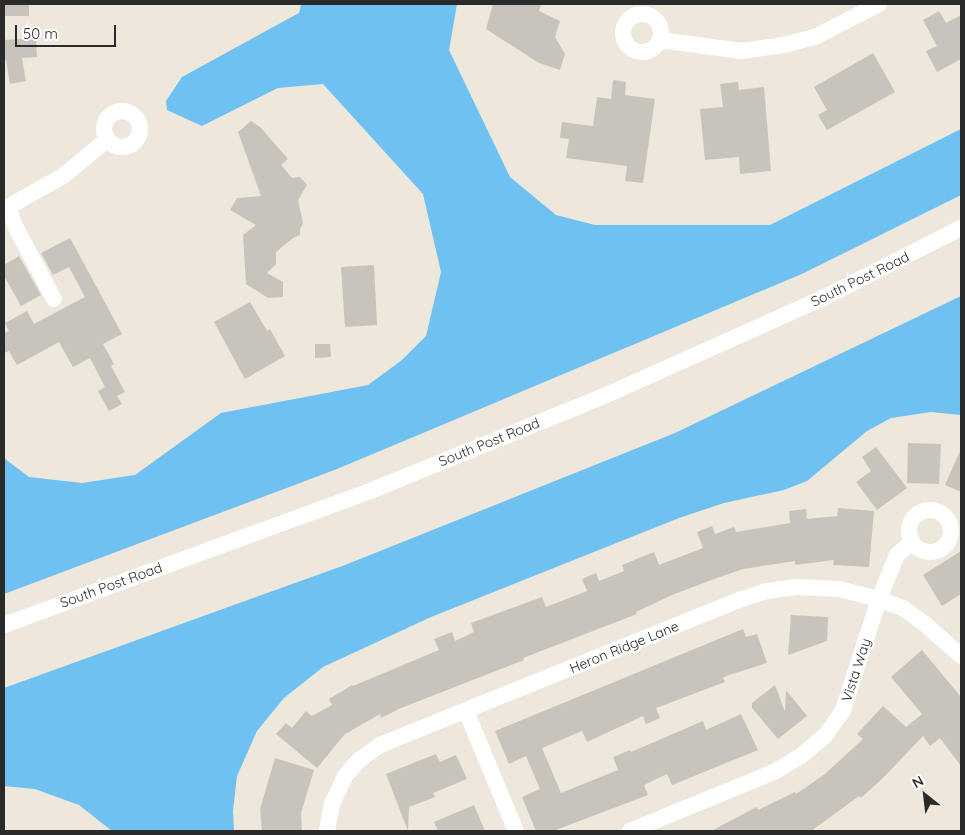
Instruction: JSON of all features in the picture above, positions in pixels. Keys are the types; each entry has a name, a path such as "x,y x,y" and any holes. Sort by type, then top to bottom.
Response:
{"street":[{"path":"659,40 742,51 784,45 817,36 879,4"},
{"path":"54,299 6,208 63,176 108,140"},
{"name":"South Post Road","path":"4,625 374,489 604,396 821,299 961,228"},
{"name":"Vista Way","path":"630,831 774,772 802,755 825,736 843,710 879,599 898,555 912,542"},
{"name":"Heron Ridge Lane","path":"327,831 332,804 345,776 358,761 380,745 742,599 767,591 796,587 839,589 879,599 903,608 925,624 961,656"},
{"path":"466,711 516,831"}],"water":[{"path":"301,4 457,4 449,50 510,177 556,215 595,225 770,225 961,129 961,195 804,273 337,469 4,594 4,458 29,477 82,483 135,475 221,413 368,385 402,360 426,336 441,272 423,194 323,84 278,88 202,126 167,110 166,101 182,77 299,13"},
{"path":"961,296 961,415 931,412 891,418 867,431 807,481 784,490 724,503 679,518 431,617 323,667 284,698 257,731 237,776 233,811 234,831 112,831 79,805 35,789 4,786 4,688 345,565 675,433"}],"building":[{"path":"5,4 29,4 29,16 5,16"},
{"path":"493,4 541,4 539,11 560,21 555,37 565,54 560,70 539,63 486,29"},
{"path":"939,11 946,23 961,15 961,59 937,72 926,51 937,46 923,20"},
{"path":"36,38 37,57 22,58 26,81 10,84 6,60 4,60 4,40"},
{"path":"873,53 895,92 827,130 818,115 827,110 814,87"},
{"path":"613,80 626,82 625,95 655,99 643,183 625,181 627,166 566,158 569,139 560,138 562,122 593,126 597,97 611,99"},
{"path":"738,82 739,90 764,87 771,171 740,174 739,157 705,160 700,109 723,107 720,84"},
{"path":"251,121 260,127 288,159 281,165 292,178 300,177 307,185 298,200 303,223 300,235 293,238 276,252 276,264 267,273 283,282 283,297 268,298 246,284 243,235 256,225 230,210 237,198 261,196 238,132"},
{"path":"70,238 122,334 103,344 114,364 111,366 125,392 117,396 122,404 109,411 98,391 105,387 90,358 73,367 59,342 17,365 9,351 4,353 4,333 9,331 5,323 27,311 34,324 85,297 69,267 53,275 41,253"},
{"path":"19,256 41,295 21,306 4,276 4,265"},
{"path":"374,265 377,325 345,327 341,267"},
{"path":"250,302 267,331 270,329 285,356 245,379 214,322"},
{"path":"315,344 330,344 331,357 315,358"},
{"path":"908,443 941,444 939,484 907,483"},
{"path":"876,447 907,488 877,510 856,482 871,471 862,457"},
{"path":"961,449 961,492 945,485"},
{"path":"838,508 874,511 869,567 833,565 834,560 795,565 795,561 743,569 714,579 672,595 636,612 637,614 523,658 524,660 401,708 381,718 380,714 345,734 317,768 276,734 286,723 292,728 306,711 312,716 332,705 329,699 352,685 439,650 434,639 452,632 455,641 474,632 471,623 542,597 546,607 587,591 582,579 596,573 599,581 624,571 622,565 654,552 659,565 703,548 697,532 712,526 715,534 734,527 736,532 790,523 789,511 806,509 807,519 837,516"},
{"path":"961,551 961,594 942,606 923,575"},
{"path":"791,615 828,617 827,641 788,655"},
{"path":"743,629 746,637 757,634 767,663 726,676 723,678 725,682 656,708 660,718 646,724 643,716 587,742 582,731 542,748 561,793 618,770 613,757 630,750 631,752 703,721 706,730 741,714 758,750 672,785 667,774 644,785 648,795 553,831 536,831 522,797 540,789 526,756 509,764 495,731"},
{"path":"922,650 961,697 961,766 940,738 930,746 923,736 861,798 859,796 811,831 711,831 757,807 758,810 795,792 796,794 825,774 863,739 857,734 883,706 906,727 922,714 891,677"},
{"path":"775,685 785,712 786,690 807,716 778,739 752,708 752,703"},
{"path":"436,754 440,762 456,755 467,779 433,793 435,797 409,807 408,831 386,774"},
{"path":"275,758 314,770 301,813 302,831 262,831 260,809"},
{"path":"474,805 485,831 438,831 434,822"}]}
